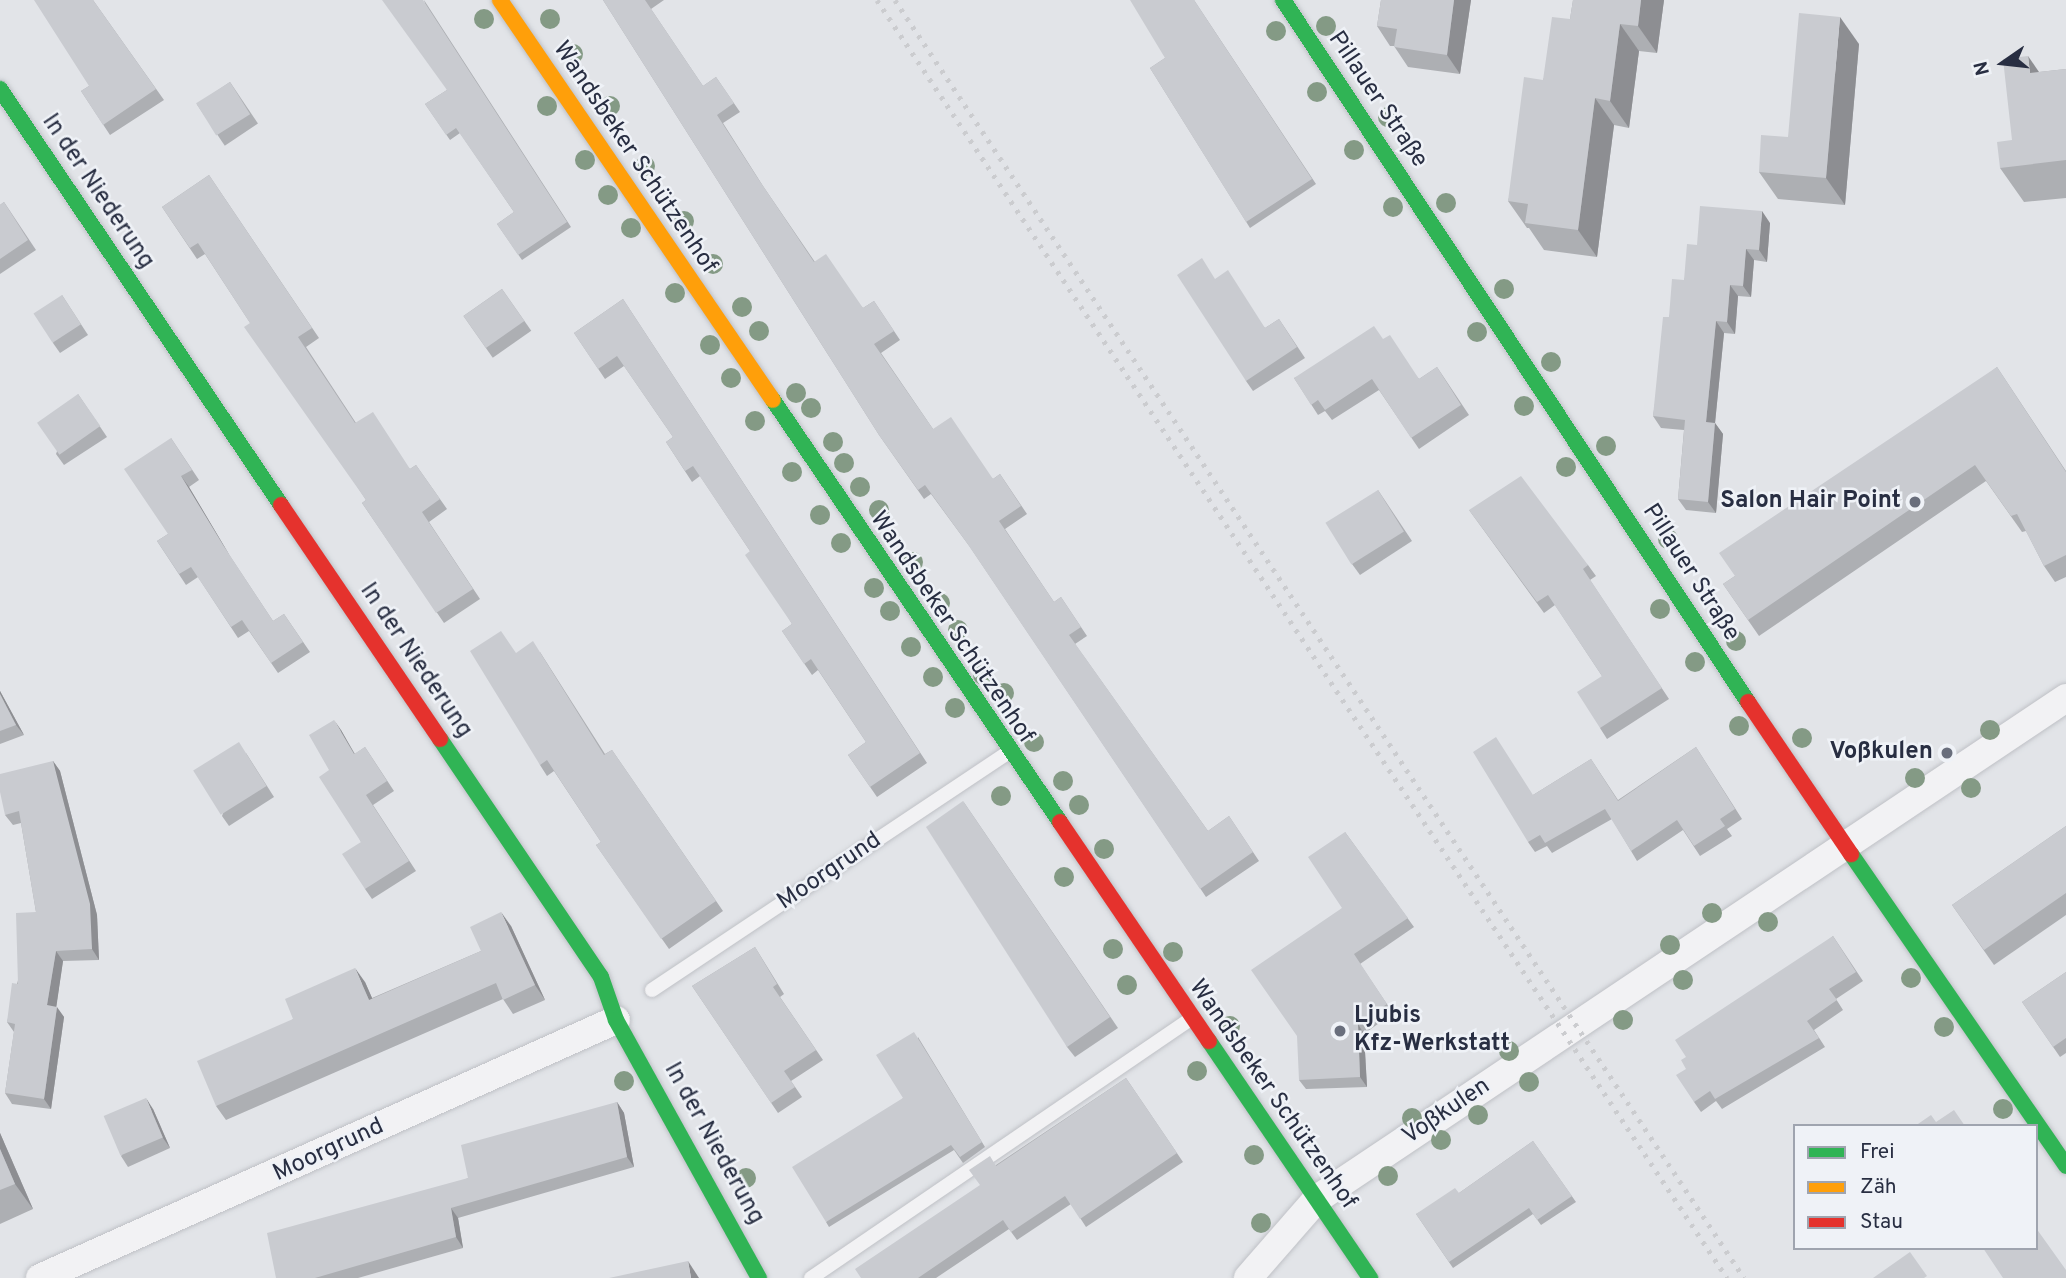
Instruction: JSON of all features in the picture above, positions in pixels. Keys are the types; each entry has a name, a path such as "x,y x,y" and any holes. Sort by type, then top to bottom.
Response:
{"street":[{"name":"Wandsbeker Schützenhof","path":"500,0 1008,753 1370,1278"},
{"name":"Pillauer Straße","path":"1283,0 1843,845 2037,1124"},
{"name":"In der Niederung","path":"0,89 601,977 616,1020 759,1278"},
{"name":"Voßkulen","path":"1248,1278 1317,1199 2066,698"},
{"name":"Moorgrund","path":"40,1278 616,1020"},
{"name":"Pillauer Straße","path":"2038,1126 2066,1166"}],"lane":[{"name":"Moorgrund","path":"652,990 1008,753"},
{"path":"811,1278 1191,1019"}],"building":[{"path":"34,0 93,0 156,89 103,125 81,91 89,86"},
{"path":"382,0 423,0 567,222 518,255 497,224 514,212 456,128 446,135 425,104 447,90"},
{"path":"603,0 645,0 703,86 716,77 734,103 717,115 814,262 826,254 863,308 874,301 894,331 874,344 933,429 951,417 993,479 1000,474 1021,506 999,521 1054,602 1061,597 1081,627 1069,635 1208,831 1229,816 1253,852 1200,889 967,543 925,485 918,490 879,435"},
{"path":"1130,0 1194,0 1312,179 1246,222 1150,68 1165,58"},
{"path":"1381,0 1454,0 1447,55 1394,47 1397,29 1377,26"},
{"path":"1573,0 1641,0 1638,26 1620,24 1610,101 1595,98 1578,230 1525,223 1528,204 1508,201 1524,77 1543,80 1552,17 1570,19"},
{"path":"1799,13 1840,17 1826,178 1759,172 1761,135 1788,137"},
{"path":"2028,56 2030,73 2066,69 2066,160 2000,168 1997,142 2012,140 2003,59"},
{"path":"230,82 250,114 216,135 196,103"},
{"path":"209,175 312,328 298,337 355,423 373,412 410,469 416,465 440,499 422,512 473,589 436,613 362,503 366,500 244,327 250,323 198,243 190,248 162,207"},
{"path":"4,202 28,240 0,259 0,205"},
{"path":"1700,206 1762,211 1759,250 1746,249 1743,286 1730,285 1727,322 1716,321 1706,422 1715,423 1708,502 1678,499 1685,420 1653,416 1663,317 1669,317 1672,279 1684,280 1687,244 1697,245"},
{"path":"1202,258 1215,279 1228,270 1265,328 1279,319 1297,347 1246,381 1177,275"},
{"path":"502,289 524,321 486,348 463,316"},
{"path":"62,295 81,324 53,343 33,314"},
{"path":"623,299 920,753 870,787 848,755 866,742 811,659 804,664 782,631 792,624 745,555 750,551 693,466 685,471 666,442 673,437 617,356 598,369 574,333"},
{"path":"1374,326 1383,339 1390,335 1419,379 1437,367 1461,405 1411,438 1372,379 1325,410 1318,400 1311,405 1294,378"},
{"path":"1997,367 2066,472 2066,555 2044,566 2017,514 2011,516 1975,465 1748,620 1723,584 1735,576 1719,553"},
{"path":"78,394 100,426 59,455 37,423"},
{"path":"171,438 192,470 181,476 223,545 273,621 284,614 303,642 271,663 242,620 231,627 191,567 179,574 157,541 168,534 124,469"},
{"path":"1521,476 1588,565 1583,569 1662,688 1600,728 1577,692 1602,676 1548,595 1537,602 1469,510"},
{"path":"1378,490 1404,532 1351,564 1325,523"},
{"path":"501,631 516,653 533,641 604,755 612,750 716,901 661,939 596,845 601,842 547,760 540,765 470,651"},
{"path":"0,694 16,725 0,731"},
{"path":"334,720 354,754 365,747 387,781 366,795 409,861 365,889 342,854 361,842 319,777 329,770 309,735"},
{"path":"1496,737 1533,795 1591,759 1618,801 1696,747 1735,809 1720,819 1725,826 1694,846 1677,820 1631,851 1605,809 1545,843 1540,835 1528,842 1473,752"},
{"path":"239,742 267,786 221,815 193,771"},
{"path":"53,761 90,904 92,949 56,951 47,1005 57,1007 44,1099 5,1093 15,1024 7,1022 12,983 18,984 16,913 36,912 19,811 5,815 0,792 0,774"},
{"path":"963,801 1110,1017 1067,1047 926,827"},
{"path":"2066,826 2066,893 1984,950 1952,905"},
{"path":"1345,832 1408,918 1354,954 1387,1004 1358,1024 1360,1077 1299,1080 1297,1036 1251,970 1342,908 1308,857"},
{"path":"501,912 535,985 503,1000 496,983 216,1106 197,1061 293,1019 285,999 355,968 369,1000 481,951 470,927"},
{"path":"1833,936 1856,972 1829,989 1837,1000 1807,1021 1819,1038 1715,1099 1710,1091 1694,1102 1676,1075 1686,1069 1681,1060 1686,1057 1675,1040"},
{"path":"755,947 777,984 773,987 816,1050 784,1071 795,1087 771,1103 692,986"},
{"path":"2066,972 2066,1038 2053,1047 2022,1002"},
{"path":"914,1032 982,1142 960,1157 951,1145 826,1222 792,1167 903,1098 876,1055"},
{"path":"1126,1078 1177,1153 1080,1219 1065,1196 1011,1232 1003,1220 918,1278 861,1278 855,1269 980,1185 969,1170 990,1156 996,1166"},
{"path":"146,1098 163,1138 120,1156 104,1116"},
{"path":"617,1102 627,1157 451,1208 456,1237 315,1278 276,1278 267,1233 468,1178 461,1145"},
{"path":"1954,1110 1964,1124 1918,1124 1931,1115 1936,1122"},
{"path":"1533,1141 1572,1196 1537,1220 1529,1208 1449,1262 1416,1214 1455,1188 1459,1193"},
{"path":"0,1149 15,1184 0,1190"},
{"path":"2038,1231 2066,1270 2066,1278 2003,1278 1984,1250 2038,1250"},
{"path":"1910,1252 1927,1276 1873,1278"},
{"path":"688,1261 691,1278 609,1278"}],"railway":[{"path":"877,0 1727,1278"},
{"path":"895,0 1744,1278"}],"traffic: fast":[{"path":"1283,0 1748,702"},
{"path":"0,89 281,505"},
{"path":"773,400 1060,822"},
{"path":"440,739 601,977 616,1020 759,1278"},
{"path":"1851,854 2037,1124"},
{"path":"1209,1041 1370,1278"},
{"path":"2038,1125 2066,1166"}],"traffic: slow":[{"path":"500,0 773,400"}],"traffic: jam":[{"path":"281,505 440,739"},
{"path":"1748,702 1851,854"},
{"path":"1060,822 1209,1041"}],"place":[{"name":"Salon Hair Point","path":"1915,502"},
{"name":"Voßkulen","path":"1947,753"},
{"name":"Ljubis Kfz-Werkstatt","path":"1340,1031"}]}
